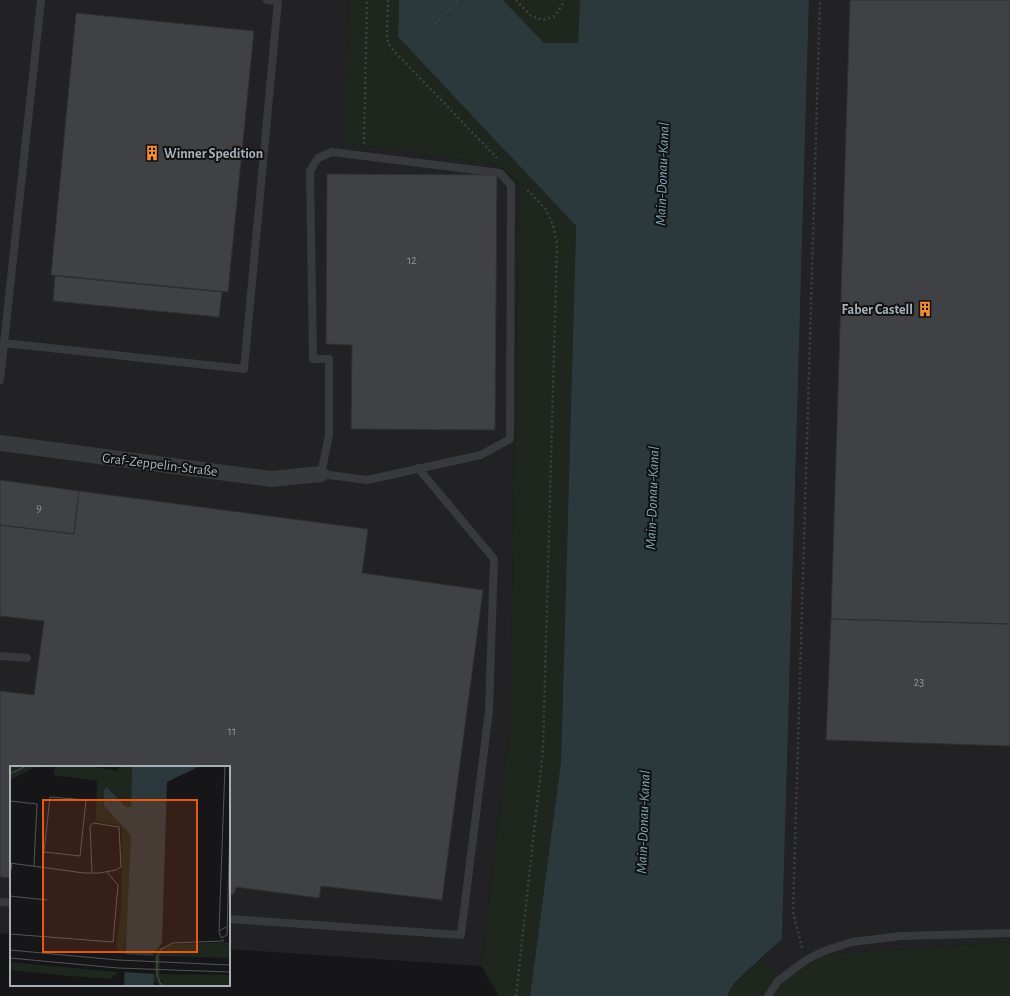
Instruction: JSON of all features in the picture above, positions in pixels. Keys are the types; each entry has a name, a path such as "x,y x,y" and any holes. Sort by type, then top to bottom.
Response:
{"street":[{"name":"Graf-Zeppelin-Straße","path":"0,443 271,479 321,474"}],"lane":[{"path":"0,380 41,0"},
{"path":"4,343 244,369 278,1 268,0"},
{"path":"332,152 364,156 500,173 511,186 510,440 481,455 367,480 321,474 328,435 329,359 314,359 310,171 318,158 332,152"},
{"path":"230,918 461,935 489,711 494,559 418,468"},
{"path":"0,656 27,658"},
{"path":"0,902 10,903"},
{"path":"768,996 778,981 806,960 824,951 852,942 901,936 1010,933"}],"path":[{"path":"364,156 367,0"},
{"path":"388,0 388,43 502,163"},
{"path":"435,24 459,0"},
{"path":"516,0 531,16 543,20 555,16 563,3 563,0"},
{"path":"806,960 793,912 820,0"},
{"path":"516,996 543,750 557,244 553,225 545,208 523,185"}],"shaded area":[{"path":"0,0 349,0 345,143 499,165 519,184 510,724 481,966 230,949 230,766 10,766 10,934 0,933"},
{"path":"349,0 399,0 398,37 576,226 561,761 530,996 499,996 481,966 510,724 519,184 499,165 344,143"},
{"path":"503,0 580,0 579,43 544,43"},
{"path":"809,0 1010,0 1010,942 825,954 778,978 761,959 782,939"},
{"path":"1010,942 1010,996 727,996 734,983 761,959 778,977 825,954"}],"water":[{"name":"Main-Donau-Kanal","path":"399,0 503,0 544,43 578,43 580,0 809,0 782,939 734,983 727,996 530,996 561,761 576,226 398,37"}],"building":[{"name":"Faber Castell","path":"850,0 1010,0 1010,624 831,619"},
{"name":"Winner Spedition","path":"76,13 254,31 228,292 51,275"},
{"path":"327,174 497,175 495,430 351,429 352,345 326,344"},
{"path":"55,276 222,292 219,317 53,301"},
{"path":"0,480 79,491 74,534 0,525"},
{"path":"79,491 368,529 362,573 483,590 442,900 321,886 319,898 236,887 234,894 230,894 230,766 10,766 10,878 0,877 0,691 34,695 44,621 0,616 0,525 74,534"},
{"path":"831,619 1010,624 1010,746 826,740"}],"place":[{"name":"Winner Spedition","path":"152,153"},
{"name":"Faber Castell","path":"925,309"}]}
